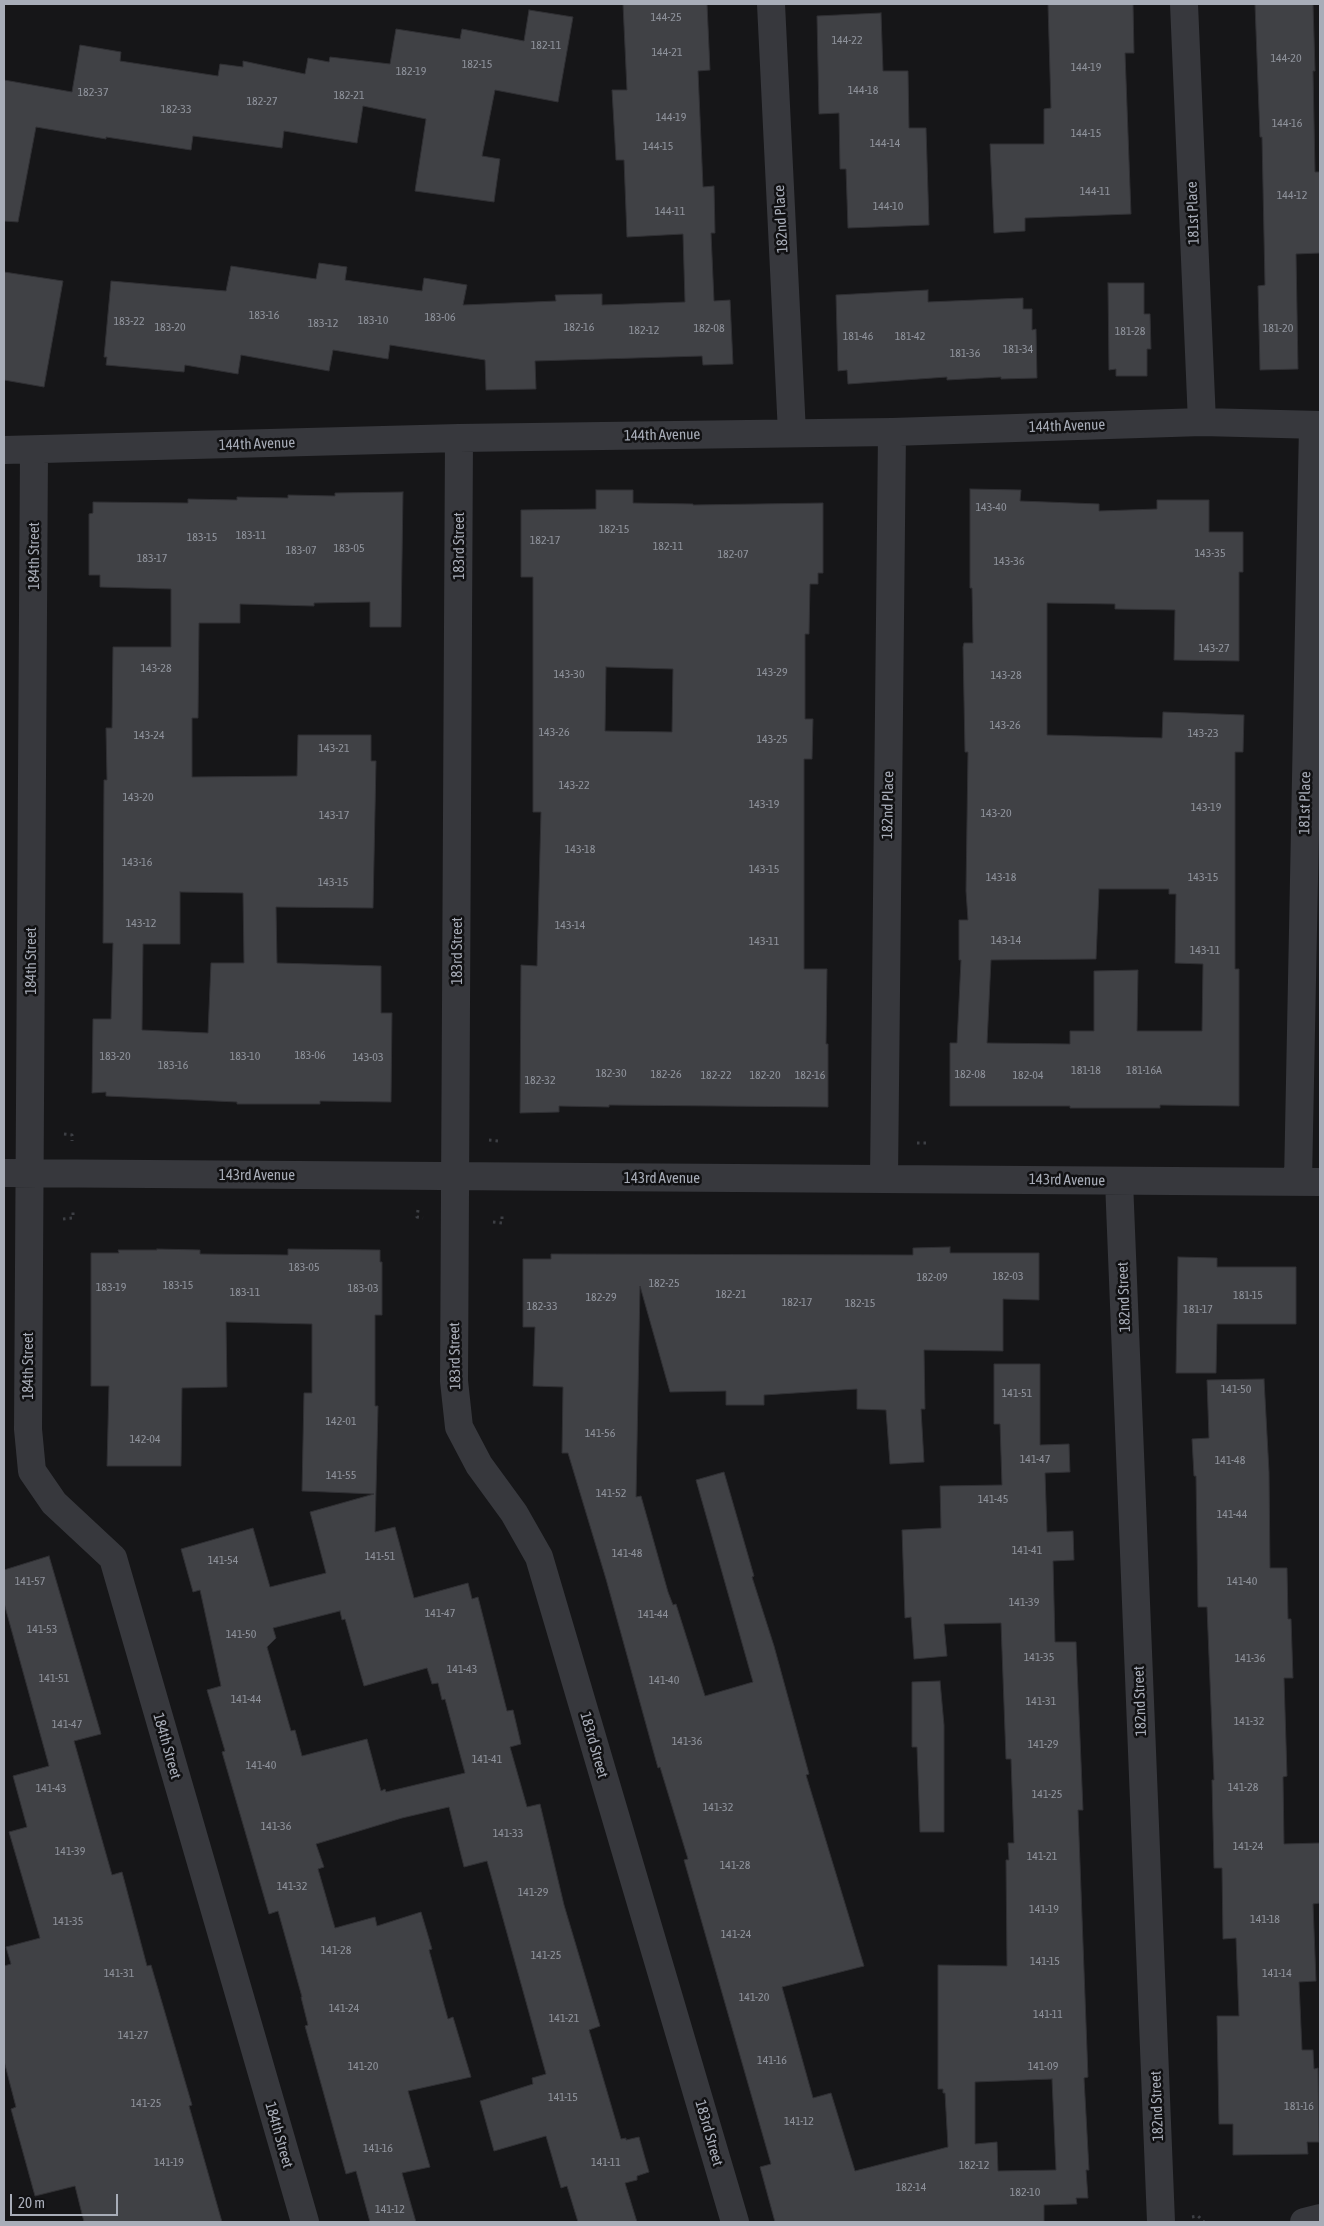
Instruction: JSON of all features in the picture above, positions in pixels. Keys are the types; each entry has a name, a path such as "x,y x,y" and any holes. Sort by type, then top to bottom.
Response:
{"street":[{"name":"182nd Place","path":"771,4 792,433"},
{"name":"181st Place","path":"1184,4 1202,422"},
{"name":"144th Avenue","path":"4,450 459,438 892,432 1202,422 1317,425"},
{"name":"181st Place","path":"1309,1182 1317,425"},
{"name":"182nd Place","path":"884,1178 892,432"},
{"name":"183rd Street","path":"459,438 454,1381 459,1427 479,1465 514,1513 539,1557 735,2222"},
{"name":"184th Street","path":"34,450 17,1173 28,1429 32,1470 54,1503 113,1558 304,2222"},
{"name":"143rd Avenue","path":"17,1173 1309,1182"},
{"name":"182nd Street","path":"1119,1181 1161,2222"},
{"path":"1304,2222 1320,2218"}],"path":[{"path":"64,1134 72,1135 72,1144"},
{"path":"917,1142 928,1143"},
{"path":"60,1219 73,1218 73,1210"},
{"path":"418,1210 418,1217 423,1218"},
{"path":"493,1222 502,1223 502,1214"},
{"path":"1198,2216 1204,2222"}],"building":[{"path":"623,4 707,4 710,70 698,71 703,187 714,186 715,233 711,233 714,301 730,300 733,364 703,365 702,356 535,361 536,389 486,390 485,360 390,345 388,359 333,350 329,371 241,355 238,374 185,365 184,372 106,365 107,357 104,357 111,281 226,291 231,266 316,279 319,263 347,267 345,280 422,291 424,278 467,285 463,305 556,301 555,295 602,294 602,305 685,302 683,234 627,237 624,160 616,160 612,90 627,90"},
{"path":"1048,4 1133,4 1134,53 1125,53 1131,214 1025,218 1025,231 994,233 990,144 1044,144 1044,109 1051,108"},
{"path":"1255,4 1313,4 1315,172 1320,172 1320,253 1296,254 1298,369 1260,370 1258,286 1265,285 1262,137 1260,137"},
{"path":"529,10 573,17 558,102 495,90 482,156 500,159 494,202 415,191 426,119 363,106 357,143 284,131 282,148 193,136 191,150 106,137 106,139 36,127 18,222 4,221 4,80 72,92 80,45 121,52 120,61 218,76 220,64 243,67 243,61 305,74 308,58 329,62 330,57 390,64 396,29 460,39 462,29 524,41"},
{"path":"881,13 883,71 908,71 909,128 926,128 929,225 848,228 846,169 840,169 839,113 819,114 817,16"},
{"path":"4,272 63,281 44,387 4,380"},
{"path":"1108,283 1144,283 1144,314 1150,314 1151,349 1147,349 1147,376 1116,376 1116,369 1109,370"},
{"path":"928,290 928,302 1023,298 1023,309 1032,309 1032,330 1036,329 1037,378 1001,379 1001,377 947,380 947,377 848,384 847,370 838,371 836,295"},
{"path":"970,489 1021,490 1020,501 1099,504 1099,511 1157,509 1157,500 1209,500 1209,532 1243,532 1243,572 1239,572 1239,661 1174,660 1175,610 1115,609 1115,604 1047,603 1047,735 1162,738 1163,712 1244,715 1243,752 1235,752 1235,969 1239,969 1239,1106 1160,1105 1160,1108 1070,1108 1070,1106 950,1106 950,1043 957,1043 961,960 959,960 959,920 968,920 966,891 968,752 965,752 963,647 964,643 973,643 972,588 970,588","holes":["1099,889 1169,889 1169,894 1176,894 1175,963 1203,964 1202,1031 1137,1031 1138,970 1094,971 1094,1031 1070,1031 1070,1044 987,1043 991,960 1096,959"]},
{"path":"596,490 633,490 633,503 693,505 823,503 823,573 818,573 818,584 810,584 809,634 805,634 805,719 813,719 812,759 804,759 804,969 827,969 826,1044 828,1044 828,1107 609,1105 609,1107 559,1106 559,1112 520,1113 521,965 537,966 541,812 533,812 533,577 521,577 521,510 596,509","holes":["606,667 673,669 672,732 605,731"]},
{"path":"403,492 401,627 370,627 370,602 314,603 314,606 240,604 240,623 199,623 198,718 192,718 192,777 297,776 298,735 371,735 371,761 376,761 373,908 276,907 277,963 381,966 381,1013 392,1013 391,1102 320,1101 320,1104 237,1104 237,1102 106,1096 106,1092 92,1093 93,1019 111,1019 113,943 103,943 104,780 107,780 106,728 112,728 113,647 171,647 171,589 100,587 100,575 89,575 89,514 93,513 93,502 188,503 188,499 237,500 237,497 288,498 288,495 335,496 335,493","holes":["180,892 243,893 244,963 211,963 208,1033 142,1030 143,944 180,944"]},
{"path":"950,1247 950,1253 1039,1253 1039,1300 1003,1299 1003,1351 924,1350 925,1409 921,1409 924,1462 890,1464 886,1410 857,1409 857,1389 764,1395 764,1405 726,1405 726,1391 670,1392 640,1286 636,1497 641,1496 668,1592 673,1605 676,1604 705,1696 753,1682 696,1480 724,1472 809,1774 806,1775 864,1966 782,1987 813,2098 831,2093 855,2171 948,2147 945,2093 943,2093 943,2089 938,2089 938,1965 1007,1966 1006,1860 1009,1860 1008,1843 1014,1843 1011,1759 1006,1759 1001,1623 944,1624 947,1656 914,1659 911,1617 905,1618 902,1530 941,1528 940,1486 1002,1485 1000,1424 994,1424 994,1364 1040,1364 1040,1445 1069,1444 1070,1472 1045,1473 1047,1532 1073,1531 1074,1560 1053,1561 1055,1642 1076,1642 1083,1810 1078,1810 1088,2077 1084,2078 1089,2170 1086,2170 1088,2198 1076,2198 1077,2204 1044,2205 1044,2222 775,2222 760,2167 771,2164 684,1860 688,1859 660,1767 658,1768 606,1579 568,1453 562,1453 563,1387 533,1386 535,1327 523,1327 523,1259 551,1259 551,1254 913,1255 913,1248","holes":["1052,2079 1056,2170 998,2171 997,2142 975,2144 975,2082"]},
{"path":"288,1249 380,1250 380,1262 382,1262 382,1315 375,1315 375,1406 378,1406 375,1532 395,1527 414,1598 468,1583 472,1599 478,1597 507,1711 513,1710 521,1744 510,1747 527,1807 540,1804 564,1905 600,2026 589,2030 621,2139 626,2138 626,2140 639,2137 649,2172 637,2176 637,2180 625,2183 637,2222 578,2222 567,2186 561,2188 546,2136 494,2151 480,2101 533,2084 532,2078 546,2074 487,1861 464,1867 449,1807 402,1818 316,1844 324,1867 318,1869 335,1928 375,1917 377,1926 421,1912 432,1949 429,1950 448,2019 453,2017 471,2077 408,2091 430,2167 402,2173 416,2222 370,2222 356,2171 346,2174 305,2026 308,2025 302,1997 278,1911 269,1914 222,1752 225,1751 207,1690 221,1686 200,1590 193,1592 181,1549 253,1528 270,1587 326,1573 310,1512 374,1494 302,1491 304,1393 312,1393 312,1324 226,1322 227,1387 182,1388 181,1466 107,1466 109,1386 91,1386 91,1253 119,1253 118,1250 200,1250 200,1254 288,1255","holes":["340,1611 342,1620 345,1619 364,1686 427,1668 432,1684 438,1683 442,1700 445,1699 465,1773 386,1792 385,1789 381,1791 367,1739 302,1756 295,1730 291,1731 267,1647 276,1638 273,1628"]},
{"path":"1178,1257 1217,1258 1217,1267 1296,1267 1296,1324 1217,1324 1216,1373 1176,1373"},
{"path":"1264,1379 1269,1472 1270,1568 1287,1568 1288,1619 1291,1619 1293,1678 1284,1678 1287,1776 1283,1777 1284,1844 1320,1843 1320,1903 1313,1904 1316,1981 1299,1982 1302,2050 1313,2050 1314,2069 1318,2068 1319,2142 1307,2142 1308,2154 1233,2155 1233,2124 1219,2124 1217,2016 1239,2016 1236,1938 1223,1939 1222,1868 1214,1868 1212,1780 1214,1780 1207,1607 1198,1607 1196,1476 1194,1476 1192,1439 1209,1438 1207,1380"},
{"path":"49,1556 101,1734 74,1741 112,1875 122,1872 147,1966 151,1965 192,2105 189,2106 222,2222 84,2222 75,2186 35,2196 11,2109 16,2107 4,2061 4,1966 11,1964 6,1947 40,1938 9,1832 27,1827 13,1776 49,1766 4,1603 4,1570"},
{"path":"940,1681 944,1725 944,1832 920,1832 917,1747 912,1747 912,1682"}]}
